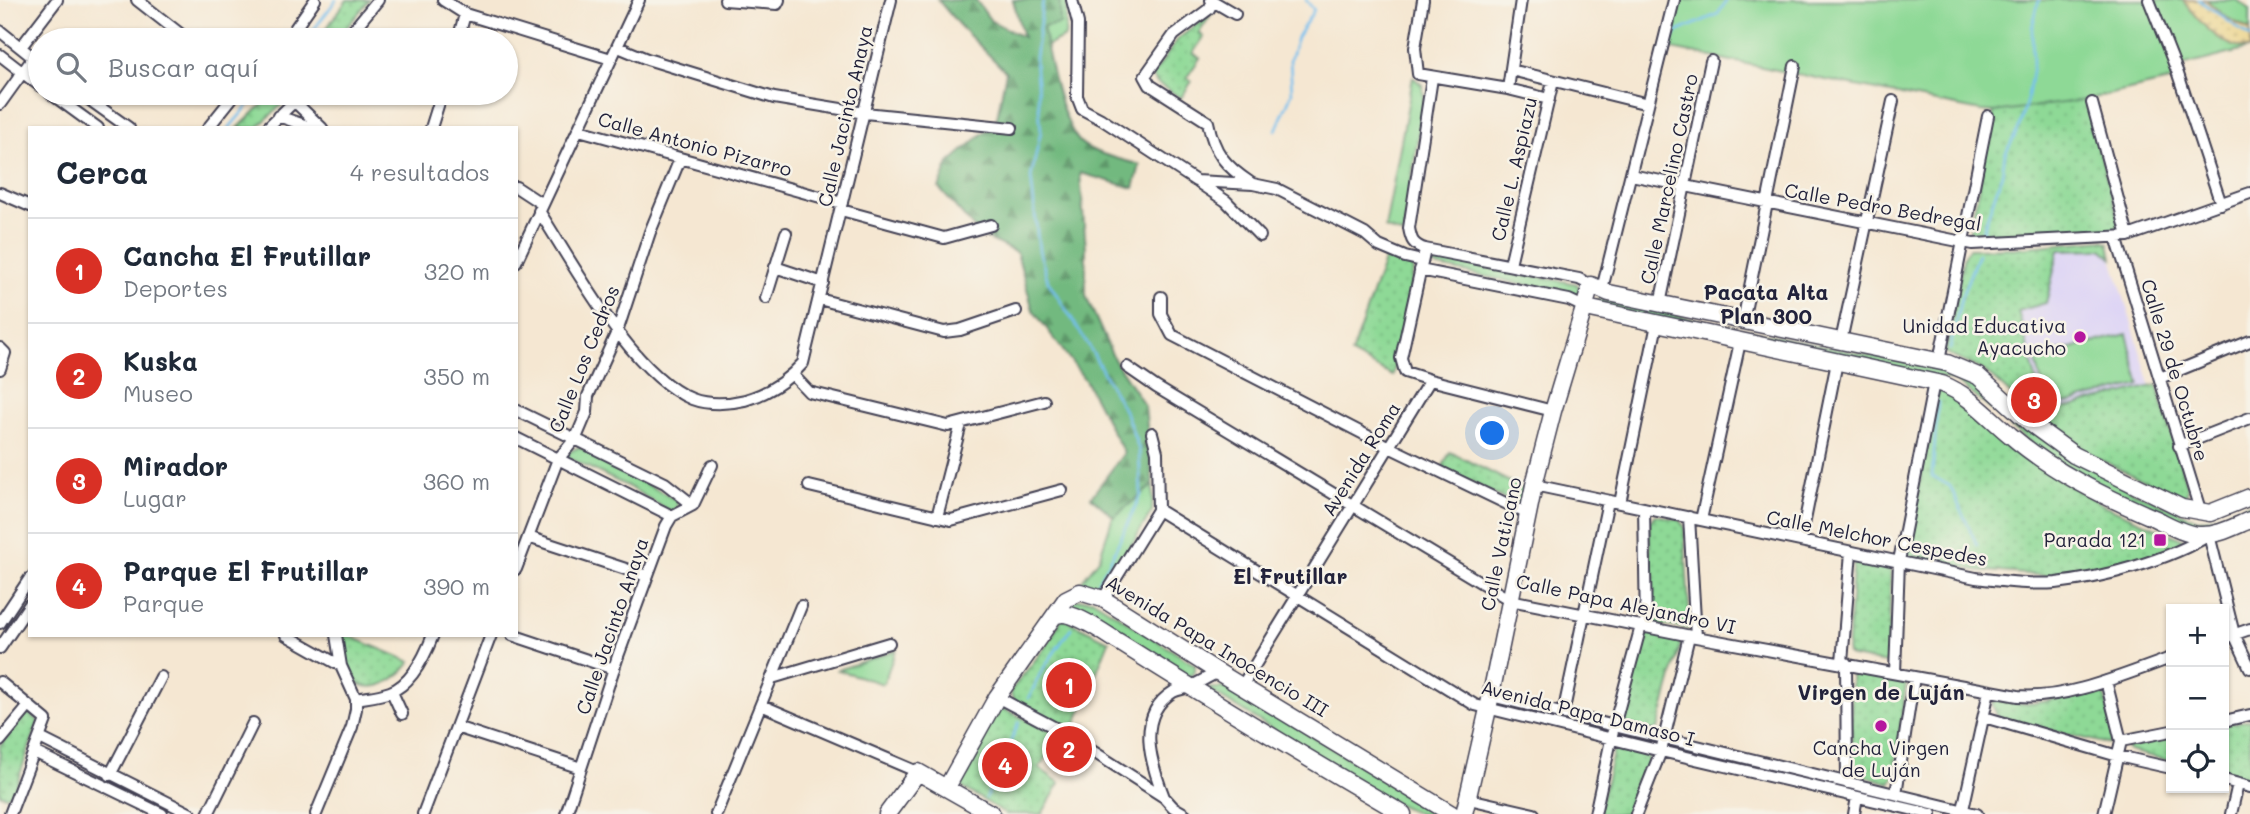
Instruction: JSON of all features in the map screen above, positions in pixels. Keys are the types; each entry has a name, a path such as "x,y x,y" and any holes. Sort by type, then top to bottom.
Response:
{"street":[{"path":"36,28 57,0"},
{"path":"137,0 173,28"},
{"path":"295,28 315,0"},
{"path":"355,28 378,0"},
{"path":"443,0 466,14 511,28"},
{"path":"518,257 639,0"},
{"path":"725,0 778,2"},
{"name":"Calle Jacinto Anaya","path":"793,375 803,363 891,0"},
{"path":"1072,0 1078,23 1077,96 1082,109 1226,201 1260,236"},
{"path":"1423,0 1415,48 1418,74 1508,89 1549,99"},
{"path":"1508,89 1521,0"},
{"path":"1660,0 1673,2"},
{"path":"2149,0 2178,72 2221,204"},
{"path":"1235,13 1212,1 1209,9 1174,35 1145,76 1150,85 1208,122 1212,143 1231,170 1253,184"},
{"name":"Calle Vaticano","path":"1466,806 1490,703 1534,485 1553,411 1586,309 1597,287 1632,175 1673,2"},
{"path":"461,28 466,14"},
{"path":"518,30 611,59"},
{"path":"0,31 28,53"},
{"path":"21,47 28,38"},
{"path":"618,47 647,59 774,98 865,113 1012,128"},
{"path":"0,55 28,77"},
{"name":"Calle Marcelino Castro","path":"1660,304 1711,61"},
{"path":"1743,321 1795,66"},
{"path":"0,104 28,68"},
{"path":"1511,70 1648,104"},
{"path":"1432,78 1409,228 1411,240 1416,246 1579,279 1597,287 1660,304 1939,361 1978,376 2031,423 2074,455 2182,508 2201,513 2220,509 2250,496"},
{"name":"Calle L. Aspiazu","path":"1510,264 1553,81"},
{"path":"1841,341 1892,101"},
{"path":"2092,103 2128,236"},
{"path":"66,105 95,126"},
{"path":"96,105 127,126"},
{"path":"210,126 226,105"},
{"path":"269,126 291,105"},
{"path":"298,105 320,126"},
{"path":"432,126 438,105"},
{"path":"100,126 110,115"},
{"path":"278,116 307,126"},
{"path":"1939,361 1988,116"},
{"name":"Calle Antonio Pizarro","path":"579,130 944,238 991,225"},
{"name":"Calle Los Cedros","path":"518,564 558,459 576,438 587,412 588,396 618,332 650,232 680,159"},
{"name":"Calle Pedro Bedregal","path":"1632,175 1963,243 2019,243 2128,236 2250,193"},
{"path":"1196,181 1253,184 1277,189 1365,234 1378,246 1421,266 1569,300 1586,309 1934,382 1954,389 1974,402 2021,444 2076,481 2162,522 2196,536 2219,534 2250,520"},
{"path":"518,189 540,207 618,332 657,377 694,400 723,402 749,399 793,375 809,392 948,426 1044,401"},
{"path":"0,193 28,205"},
{"path":"766,298 786,233"},
{"name":"Calle 29 de Octubre","path":"2116,237 2201,513"},
{"path":"1425,249 1401,362 1409,374 1553,411"},
{"path":"775,267 823,283"},
{"path":"1161,297 1161,314 1172,335 1389,447 1528,514"},
{"path":"819,299 944,332 960,330 1016,311"},
{"path":"1620,503 1657,324"},
{"path":"2160,378 2250,341"},
{"path":"1701,520 1740,342"},
{"path":"0,348 5,353 0,369"},
{"path":"1801,540 1837,362"},
{"name":"Calle Papa Alejandro VI","path":"1127,367 1510,600 2034,698 2106,681 2166,659"},
{"name":"Avenida Roma","path":"1242,686 1430,380"},
{"path":"1895,673 1899,561 1934,382"},
{"path":"518,411 665,483 693,505"},
{"path":"2179,446 2250,418"},
{"path":"937,517 961,424"},
{"path":"1103,599 1158,510 1157,452 1152,433"},
{"path":"518,439 672,516 693,505 712,465"},
{"name":"Calle Melchor Cespedes","path":"1534,485 1976,578 2037,583 2057,583 2144,564 2188,548 2209,535"},
{"path":"809,486 951,520 1062,490"},
{"path":"1563,714 1608,501"},
{"path":"1595,814 1614,726 1644,627 1644,508"},
{"name":"Avenida Papa Damaso I","path":"1158,510 1475,705 1490,703 1563,714 1977,814"},
{"name":"Calle Jacinto Anaya","path":"566,814 647,576 672,516"},
{"path":"1636,814 1661,751 1693,636 1689,517"},
{"path":"2209,535 2223,604"},
{"path":"528,537 647,576"},
{"path":"1847,783 1844,663 1851,552"},
{"path":"0,623 28,581"},
{"name":"Avenida Papa Inocencio III","path":"1057,615 1066,599 1075,593 1085,592 1103,599 1452,814"},
{"path":"716,814 801,606"},
{"path":"0,648 28,607"},
{"path":"947,787 997,697 1057,615 1069,613 1403,814"},
{"path":"2250,629 2229,636 2250,668"},
{"path":"290,637 341,666"},
{"path":"316,814 352,727 356,699 341,666 336,637"},
{"path":"356,699 391,692 406,682 417,668 432,637"},
{"path":"423,814 490,637"},
{"path":"518,637 614,669"},
{"path":"772,678 889,643"},
{"path":"1185,814 1171,810 1164,796 1150,751 1149,731 1153,715 1174,691 1189,687 1218,672"},
{"path":"110,775 161,677"},
{"path":"1896,794 1914,677"},
{"path":"2104,814 2121,741 2106,681"},
{"path":"0,682 46,720 11,810 0,801"},
{"path":"1963,812 1989,691"},
{"path":"391,692 402,714"},
{"path":"997,697 1061,731 1164,796"},
{"name":"Avenida Papa Damaso I","path":"1490,703 1612,739 1857,796 1908,811 1931,814"},
{"path":"761,705 918,772 947,787 970,808 992,814"},
{"path":"0,741 29,706"},
{"path":"2229,720 2250,715"},
{"path":"1984,717 2118,756 2166,767"},
{"path":"208,814 253,723"},
{"path":"456,727 581,768"},
{"path":"2121,741 2166,732"},
{"path":"40,738 110,775 166,811"},
{"path":"34,752 166,811 191,814"},
{"path":"887,814 918,772"},
{"path":"2229,781 2250,787"},
{"path":"2231,814 2238,784"},
{"path":"1854,814 1857,796"},
{"path":"1466,806 1534,814"}],"shaded area":[{"name":"Unidad Educativa Ayacucho","path":"2102,249 2112,258 2151,387 2046,414 2018,310 2046,303 2059,250"}],"green space":[{"path":"347,0 369,0 347,28 327,28"},
{"path":"938,0 976,0 991,21 1023,37 1013,0 1060,0 1060,24 1043,27 1056,87 1072,131 1079,141 1091,149 1140,165 1134,188 1080,173 1086,249 1086,296 1114,359 1145,406 1153,485 1114,517 1091,497 1124,453 1085,380 1033,310 1017,253 980,235 939,188 949,163 996,122 1006,72"},
{"path":"1047,0 1067,2 1065,37 1046,46 1043,27"},
{"path":"1679,0 2183,0 2203,24 2220,38 2248,49 2182,66 2173,80 2085,100 2119,221 2114,230 2020,238 1974,238 1994,112 1667,48"},
{"path":"2206,0 2237,0 2250,9 2250,30 2225,17"},
{"path":"1212,13 1199,33 1204,37 1193,53 1200,58 1187,77 1192,81 1181,98 1157,83 1152,76 1178,39"},
{"path":"1413,77 1422,85 1424,97 1403,235 1385,228"},
{"path":"2085,100 2119,221 2117,226 2103,232 2020,238 1974,238 1969,235 1994,112"},
{"path":"262,105 281,105 259,126 240,126"},
{"path":"2103,240 2109,243 2112,258 2102,249 2059,250 2046,303 2018,311 2045,413 2157,385 2187,487 2187,493 2182,498 2077,446 2037,418 1983,370 1945,352 1964,255 1969,249 2016,248"},
{"path":"1386,255 1410,263 1413,271 1393,376 1351,354"},
{"path":"1435,257 1577,284 1581,292 1577,295 1429,265 1429,259"},
{"path":"1598,299 1954,373 1970,380 2130,490 2198,520 2250,503 2250,513 2220,525 2196,528 2152,511 2064,467 1955,381 1596,307"},
{"path":"2127,334 2140,385 2048,408 2035,357"},
{"path":"1938,390 1947,392 2046,471 2101,504 2184,540 2177,546 2143,558 2061,577 1976,570 1905,555"},
{"path":"579,447 678,501 676,510 671,512 631,488 567,457 569,452"},
{"path":"1450,452 1526,490 1524,499 1521,503 1514,504 1442,468"},
{"path":"1153,485 1152,511 1104,590 1098,591 1081,582 1099,559 1116,507"},
{"path":"1656,515 1679,520 1684,526 1689,629 1655,624 1652,618 1649,522"},
{"path":"1854,557 1891,563 1886,663 1847,654"},
{"path":"1092,599 1195,665 1195,671 1189,677 1069,606 1073,600"},
{"path":"1062,618 1109,641 1073,731 1015,701 1011,695 1011,690 1048,644"},
{"path":"1647,633 1682,640 1658,729 1652,731 1624,723 1622,718 1643,636"},
{"path":"341,637 352,637 411,662 385,684 368,687 353,679 344,658"},
{"path":"896,650 883,684 838,670"},
{"path":"1854,670 1901,678 1906,684 1894,777 1890,783 1858,774 1852,769 1851,675"},
{"path":"2101,687 2114,736 2113,742 2108,744 2003,719 1997,715 1992,704 1997,698 2024,704 2037,703"},
{"path":"1206,688 1232,688 1441,814 1419,814 1382,797"},
{"path":"1001,708 1060,735 1039,768 1060,783 1042,814 1006,814 960,786 997,709"},
{"path":"28,713 38,720 38,723 13,794 6,796 0,794 0,745"},
{"path":"2250,720 2250,782 2229,776 2229,723"},
{"path":"2166,735 2166,760 2129,751 2126,746 2130,741"},
{"path":"1618,746 1646,753 1649,760 1628,814 1598,814 1614,749"}],"sand":[{"path":"2183,0 2206,0 2225,17 2250,30 2250,49 2240,48 2221,39 2196,17"}],"waterway":[{"path":"315,28 336,0"},
{"path":"1043,0 1035,58 1041,131 1031,177 1039,250 1048,281 1089,346 1127,416 1139,450 1141,495 1097,583"},
{"path":"1276,130 1292,93 1290,60 1297,37 1314,10 1306,0"},
{"path":"1670,43 1677,32 1718,14 1727,0"},
{"path":"1982,233 2002,174 2005,154 2018,130 2028,96 2033,65 2032,28 2039,0"},
{"path":"2199,0 2250,37"},
{"path":"231,126 249,105"},
{"path":"1950,349 1961,298 1978,254"},
{"path":"1938,402 1932,476 1950,486 1977,545"},
{"path":"1029,698 1041,672 1071,628"},
{"path":"986,798 1019,722"}],"place":[{"name":"Unidad Educativa Ayacucho","path":"2080,337"},
{"name":"Mirador","path":"2034,400"},
{"name":"Parada 121","path":"2160,540"},
{"name":"Cancha El Frutillar","path":"1069,685"},
{"name":"Cancha Virgen de Luján","path":"1881,726"},
{"name":"Kuska","path":"1069,749"},
{"name":"Parque El Frutillar","path":"1005,765"}],"district":[{"name":"Pacata Alta Plan 300","path":"1766,305"},
{"name":"El Frutillar","path":"1290,577"},
{"name":"Virgen de Luján","path":"1881,693"}]}
